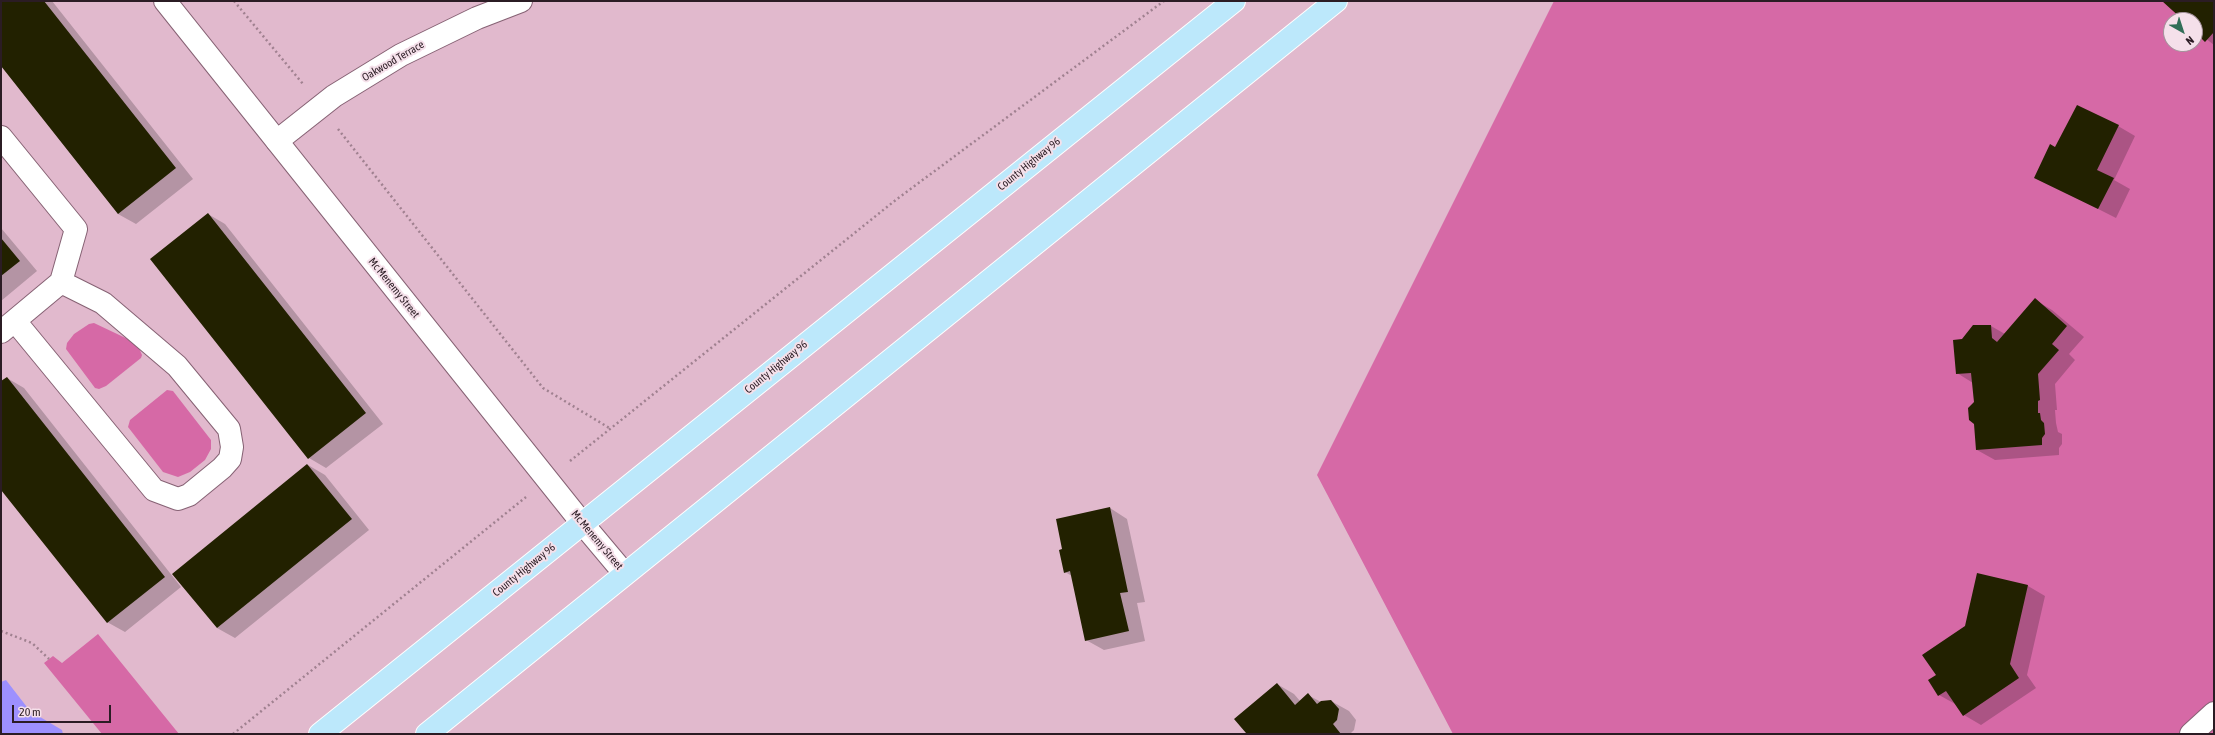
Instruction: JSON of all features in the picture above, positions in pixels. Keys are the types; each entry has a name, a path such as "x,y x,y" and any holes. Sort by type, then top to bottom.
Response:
{"main road":[{"name":"County Highway 96","path":"320,734 1234,1"},
{"path":"427,734 624,573 1336,1"}],"street":[{"name":"Mc Menemy Street","path":"165,1 547,480 624,573"},
{"name":"Oakwood Terrace","path":"277,141 334,96 401,55 477,18 521,1"},
{"path":"1,137 76,229 61,282 8,326 154,490 178,499 189,495 222,468 230,459 232,447 229,429 177,366 103,303 61,282"},
{"path":"2191,734 2214,713"}],"path":[{"path":"234,1 322,106 356,153 543,388 611,429"},
{"path":"233,734 897,198 1164,1"},
{"path":"1,631 32,643 49,659"}],"shaded area":[{"path":"1554,1 2214,1 2214,734 1453,734 1317,475"},
{"path":"94,323 134,342 138,346 142,355 141,358 106,386 99,389 95,388 66,349 67,343 74,334 89,324"},
{"path":"167,390 173,391 211,440 211,449 205,460 190,472 178,477 163,472 128,427 130,420"},
{"path":"98,634 179,734 102,734 44,663 53,656 62,663"},
{"path":"6,680 30,711 62,730 63,734 1,734 1,682"}],"building":[{"path":"1,1 44,1 176,168 118,214 1,66"},
{"path":"2162,1 2214,1 2214,32 2205,42 2203,40 2203,12 2174,12"},
{"path":"2077,105 2119,125 2097,170 2114,178 2098,209 2034,178 2050,144 2055,147"},
{"path":"208,213 366,413 308,459 150,259"},
{"path":"1,238 20,261 1,276"},
{"path":"2035,298 2067,326 2052,344 2059,350 2038,374 2040,400 2038,401 2038,413 2040,413 2041,420 2044,423 2045,434 2042,438 2042,445 1976,450 1974,424 1969,420 1968,408 1974,402 1971,373 1956,374 1953,340 1962,339 1973,325 1991,325 1992,338 1997,342"},
{"path":"7,377 165,577 107,623 1,490 1,381"},
{"path":"307,464 352,519 217,628 172,574"},
{"path":"1110,507 1128,592 1120,593 1129,631 1085,641 1070,571 1064,573 1059,550 1062,549 1056,519"},
{"path":"1977,573 2028,585 2010,664 2019,678 1963,716 1946,691 1938,696 1928,680 1936,675 1922,655 1965,626"},
{"path":"1277,683 1295,705 1308,693 1317,704 1321,701 1331,700 1339,709 1337,720 1333,724 1341,734 1244,734 1246,733 1234,719"}]}
